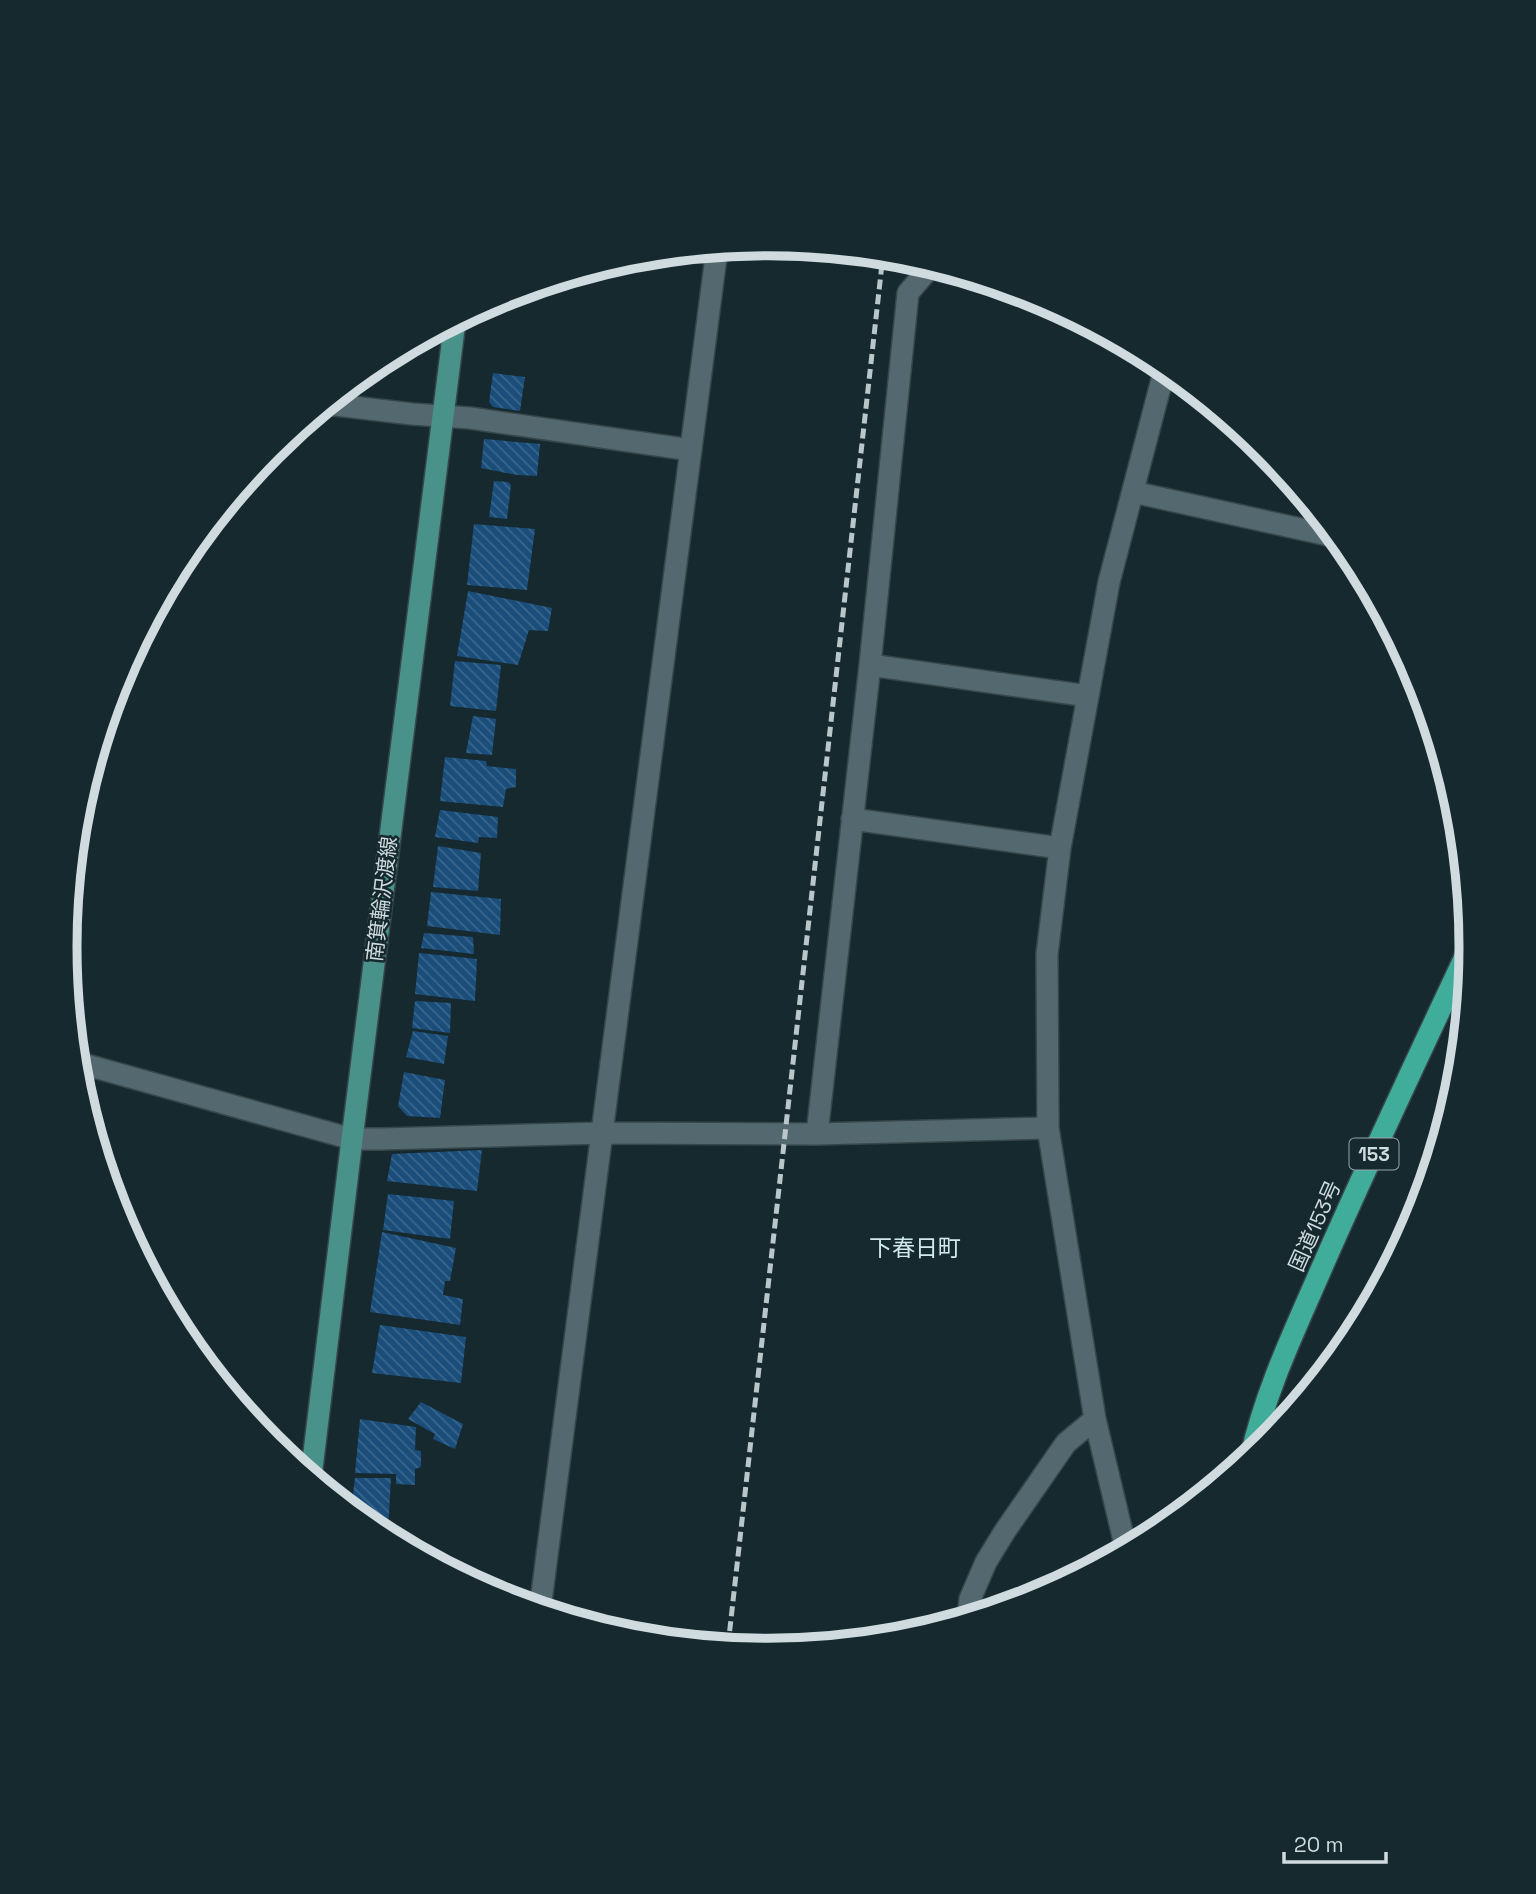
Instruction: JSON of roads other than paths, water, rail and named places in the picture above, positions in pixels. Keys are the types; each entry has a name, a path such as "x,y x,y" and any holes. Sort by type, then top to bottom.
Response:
{"highway":[{"name":"国道153号","path":"1255,1438 1280,1365 1331,1248 1458,971"}],"main road":[{"name":"南箕輪沢渡線","path":"312,1467 454,332"}],"street":[{"path":"541,1599 716,258"},
{"path":"817,1134 870,665 908,293 924,274"},
{"path":"1124,1539 1095,1419 1048,1128 1047,954 1060,848 1109,582 1163,380"},
{"path":"339,405 470,418 691,450"},
{"path":"1133,492 1322,534"},
{"path":"870,665 1088,696"},
{"path":"852,819 1060,848"},
{"path":"87,1065 352,1139 602,1133 817,1134 1048,1128"},
{"path":"969,1607 970,1599 992,1552 1066,1443 1095,1419"}],"railway":[{"path":"729,1637 882,266"}],"district":[{"name":"下春日町","path":"915,1248"}]}
